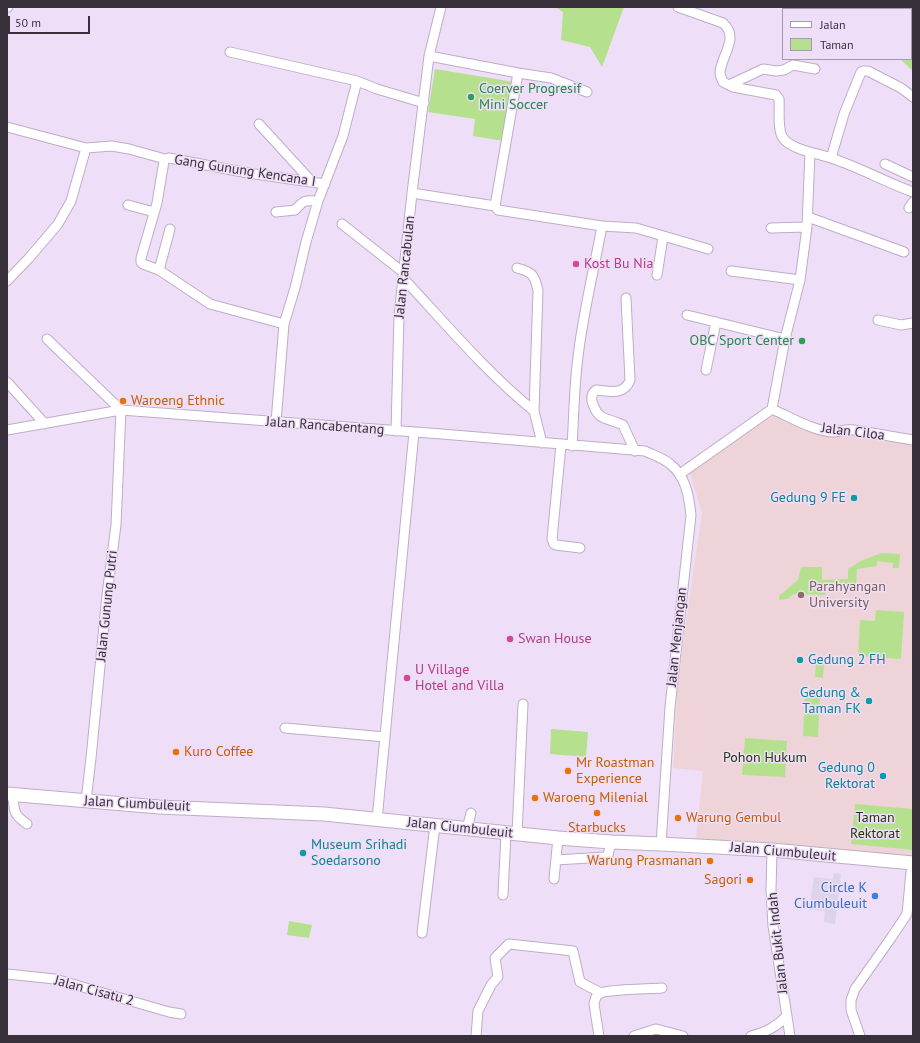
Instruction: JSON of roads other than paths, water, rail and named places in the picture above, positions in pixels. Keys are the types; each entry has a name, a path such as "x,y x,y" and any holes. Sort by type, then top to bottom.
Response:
{"main road":[{"name":"Jalan Ciumbuleuit","path":"10,794 159,807 324,814 558,838 772,850 913,863"}],"street":[{"name":"Jalan Rancabulan","path":"396,431 399,316 403,275 430,56 441,7"},
{"path":"678,7 723,23 729,28 731,36 720,74 723,82 733,87 776,95 779,99 780,131 783,138 789,144 831,158 913,191"},
{"path":"230,52 357,81 377,89 424,103"},
{"path":"430,56 551,78 587,92"},
{"path":"729,85 763,69 776,71 784,70 793,65 815,69"},
{"path":"831,158 844,114 860,74 863,71 868,71 901,88 913,97"},
{"path":"496,206 518,73"},
{"path":"276,422 284,324 318,201 343,136 357,81"},
{"path":"258,124 312,182"},
{"path":"7,127 86,148 112,146 165,159"},
{"path":"7,281 58,224 71,201 86,148"},
{"path":"680,474 772,409 785,339 800,280 808,217 810,152"},
{"name":"Gang Gunung Kencana I","path":"284,324 210,304 159,270 149,267 141,262 157,203 165,159 169,158 248,173 325,184"},
{"path":"885,164 913,177"},
{"path":"412,193 496,206 498,210 602,226 636,228 708,249"},
{"path":"276,212 295,210 302,202 306,200 318,201"},
{"path":"128,205 154,212"},
{"path":"808,217 904,252"},
{"path":"342,224 403,275 482,364 520,400 534,411"},
{"path":"572,446 577,359 586,303 595,267 602,226"},
{"path":"771,228 807,227"},
{"path":"159,270 170,229"},
{"path":"657,276 663,237"},
{"path":"517,268 527,271 533,275 537,281 538,291 534,411 542,443"},
{"path":"731,271 800,280"},
{"path":"626,298 630,380 625,389 619,392 596,390 592,393 591,398 595,411 598,415 623,425 640,451"},
{"path":"688,315 785,339"},
{"path":"878,320 901,325 913,323"},
{"path":"706,370 716,322"},
{"path":"47,338 120,410"},
{"path":"7,382 45,424"},
{"name":"Jalan Ciloa","path":"772,409 821,430 835,432 854,430 913,440"},
{"name":"Jalan Rancabentang","path":"7,430 120,410 640,451"},
{"name":"Jalan Gunung Putri","path":"86,801 107,596 116,525 120,410"},
{"path":"377,820 414,432"},
{"path":"561,445 552,539 556,545 580,548"},
{"name":"Jalan Menjangan","path":"640,451 671,464 680,474 688,493 691,515 670,707 661,844"},
{"path":"504,895 523,704"},
{"path":"285,728 385,737"},
{"path":"10,794 17,817 27,824"},
{"path":"467,829 471,813"},
{"path":"422,933 435,825"},
{"path":"554,879 558,838"},
{"path":"556,860 605,857 608,855 611,842"},
{"name":"Jalan Bukit Indah","path":"772,850 771,890 773,926 790,1036"},
{"path":"860,1036 851,1010 851,1000 855,989 907,914 911,872 913,868"},
{"path":"476,1036 478,1011 491,985 498,977 495,958 508,944 573,951 580,982 601,993 662,988"},
{"name":"Jalan Cisatu 2","path":"7,974 55,979 169,1012 181,1014"},
{"path":"599,1036 594,1004 597,996 601,993"},
{"path":"751,1036 764,1033 778,1025 787,1016"},
{"path":"634,1036 656,1029 683,1036"}],"place":[{"name":"Coerver Progresif Mini Soccer","path":"471,97"},
{"name":"Kost Bu Nia","path":"576,264"},
{"name":"OBC Sport Center","path":"802,341"},
{"name":"Waroeng Ethnic","path":"123,401"},
{"name":"Gedung 9 FE","path":"854,498"},
{"name":"Parahyangan University","path":"801,595"},
{"name":"Swan House","path":"510,639"},
{"name":"Gedung 2 FH","path":"800,660"},
{"name":"U Village Hotel and Villa","path":"407,678"},
{"name":"Gedung & Taman FK","path":"869,701"},
{"name":"Kuro Coffee","path":"176,752"},
{"name":"Mr Roastman Experience","path":"568,771"},
{"name":"Gedung 0 Rektorat","path":"883,776"},
{"name":"Waroeng Milenial","path":"535,798"},
{"name":"Starbucks","path":"597,813"},
{"name":"Warung Gembul","path":"678,818"},
{"name":"Museum Srihadi Soedarsono","path":"303,853"},
{"name":"Warung Prasmanan","path":"710,861"},
{"name":"Sagori","path":"750,880"},
{"name":"Circle K Ciumbuleuit","path":"875,896"}],"park label":[{"name":"Pohon Hukum","path":"765,758"},
{"name":"Taman Rektorat","path":"875,826"}]}
